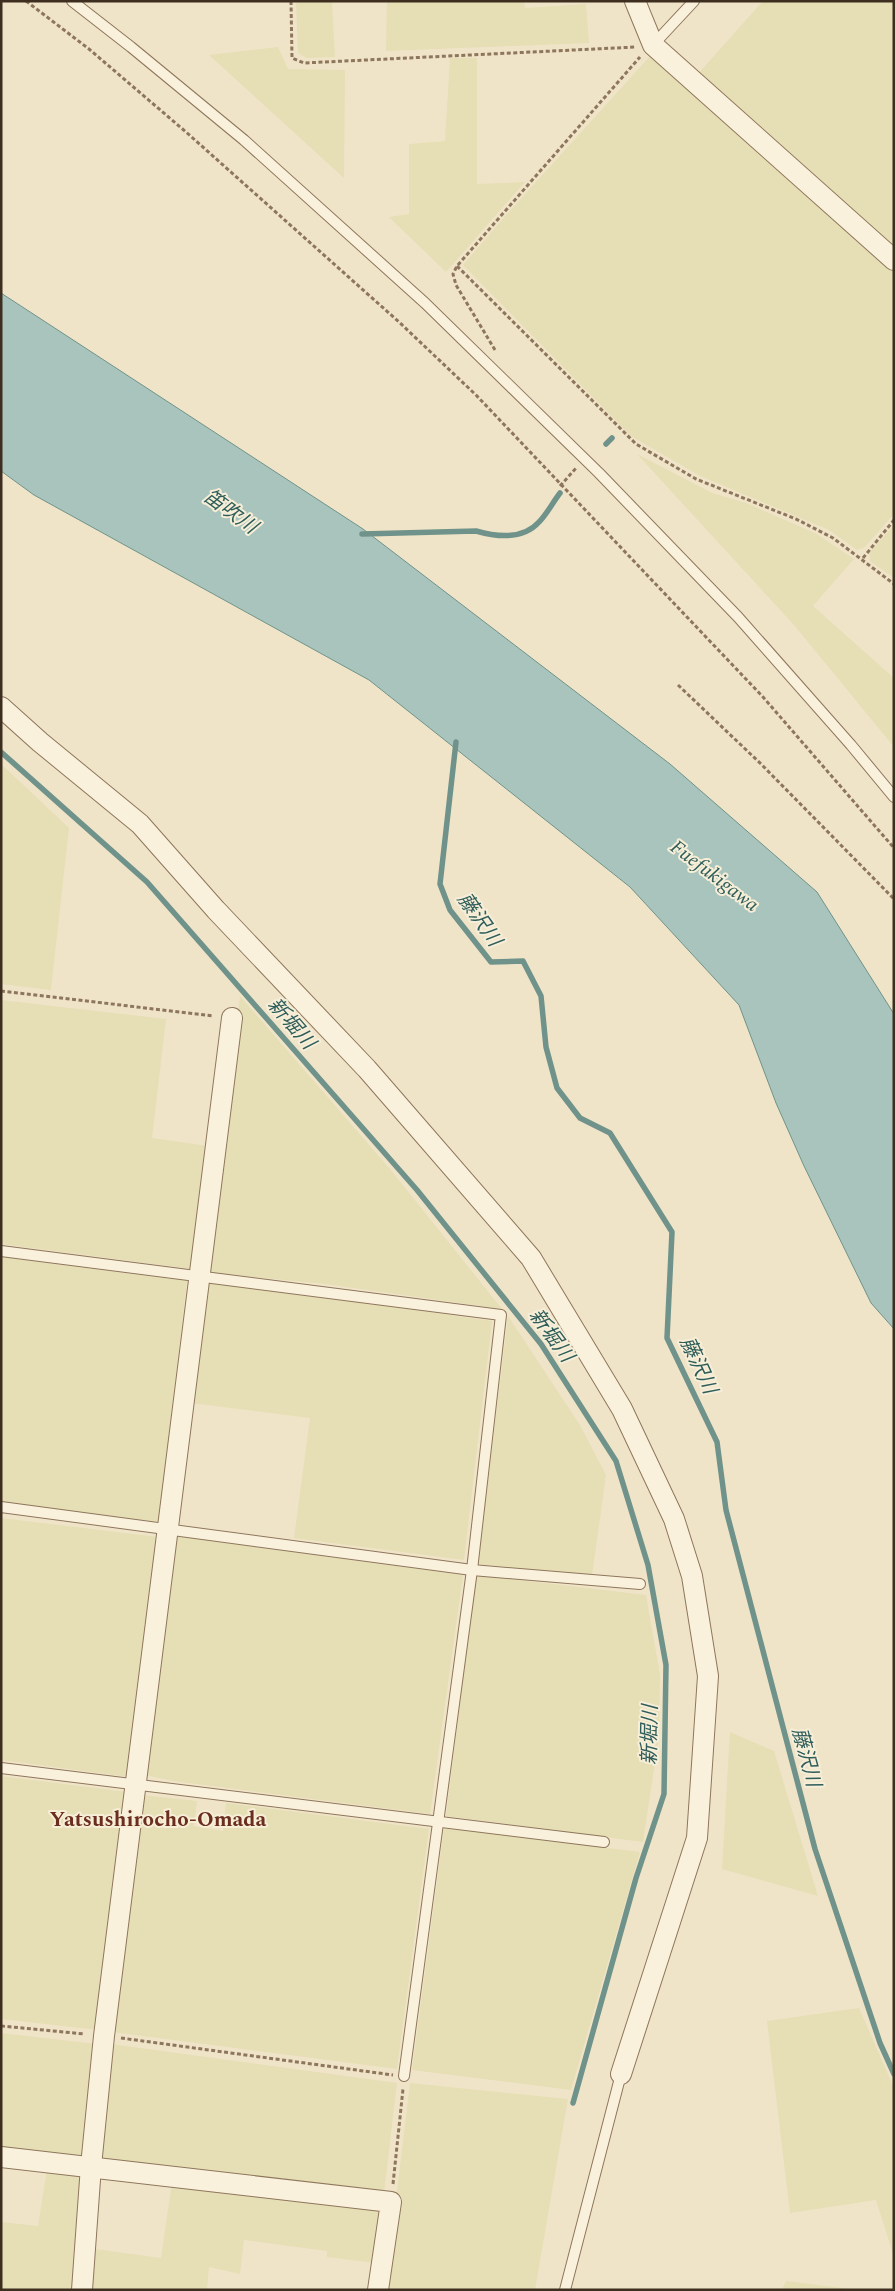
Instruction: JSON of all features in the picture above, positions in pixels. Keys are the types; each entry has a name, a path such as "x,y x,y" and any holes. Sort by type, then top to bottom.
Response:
{"street":[{"path":"635,1 651,46 894,260"},
{"path":"1,707 40,742 140,824 216,910 367,1069 531,1258 622,1409 674,1519 692,1576 708,1676 697,1838 621,2074"},
{"path":"82,2290 90,2166 104,2036 198,1275 232,1018"},
{"path":"1,2157 391,2202 378,2290"}],"lane":[{"path":"72,1 244,140 425,303 599,473 738,617 851,745 894,797"},
{"path":"651,46 694,1"},
{"path":"1,1251 501,1315 472,1570 404,2076"},
{"path":"1,1507 472,1570 640,1584"},
{"path":"1,1768 135,1786 604,1842"},
{"path":"565,2290 621,2074"}],"path":[{"path":"26,1 97,55 392,315 476,394 560,486 762,697 894,848"},
{"path":"291,1 292,58 304,63 651,46"},
{"path":"502,380 502,363 456,285 453,274 457,266 651,46"},
{"path":"457,266 636,444 696,479 816,528 863,558 894,584"},
{"path":"560,486 580,463"},
{"path":"863,558 894,520"},
{"path":"678,685 762,764 894,900"},
{"path":"1,991 232,1018"},
{"path":"1,2026 104,2036 404,2076 391,2202"}],"shaded area":[{"path":"296,1 332,1 335,57 307,58 298,53"},
{"path":"387,1 524,1 525,8 586,4 589,43 386,51"},
{"path":"763,1 894,1 894,252 697,75"},
{"path":"278,47 288,69 345,70 344,178 209,55"},
{"path":"652,54 894,270 894,514 865,547 857,550 829,530 700,476 631,436 463,265"},
{"path":"450,58 477,58 477,184 525,182 446,272 389,217 409,214 409,144 445,141"},
{"path":"637,454 712,493 746,503 817,534 854,559 813,606 894,678 894,747 794,625"},
{"path":"894,525 894,578 870,561 869,553"},
{"path":"1,764 69,828 51,990 1,984"},
{"path":"240,996 390,1169 502,1309 325,1284 204,1272"},
{"path":"1,1000 166,1019 152,1138 208,1146 192,1269 1,1244"},
{"path":"1,1257 187,1281 159,1522 1,1504"},
{"path":"205,1280 492,1321 464,1560 294,1538 310,1418 191,1403"},
{"path":"508,1316 580,1425 606,1475 592,1576 478,1564"},
{"path":"1,1518 158,1537 129,1777 1,1760"},
{"path":"175,1536 463,1575 430,1814 173,1781 145,1775"},
{"path":"476,1575 646,1595 660,1675 659,1736 643,1842 446,1816"},
{"path":"730,1732 774,1751 818,1896 722,1869"},
{"path":"1,1776 127,1792 98,2030 1,2019"},
{"path":"141,1795 197,1801 194,1826 223,1831 226,1803 429,1829 397,2069 112,2032"},
{"path":"444,1828 640,1852 571,2090 412,2070"},
{"path":"859,2008 894,2088 894,2257 876,2200 790,2213 767,2021"},
{"path":"1,2033 96,2044 82,2159 1,2150"},
{"path":"111,2044 397,2083 384,2193 98,2160"},
{"path":"410,2083 568,2099 535,2290 385,2290"},
{"path":"47,2169 84,2173 73,2290 1,2290 1,2222 38,2226"},
{"path":"172,2183 382,2207 375,2263 327,2257 327,2251 244,2240 240,2274 209,2267 207,2290 91,2290 95,2249 161,2258"},
{"path":"786,2281 858,2290 782,2290"}],"water":[{"path":"1,293 363,529 670,764 817,892 894,1014 894,1329 871,1303 804,1166 776,1103 739,1005 630,887 369,680 34,495 1,471"}],"waterway":[{"path":"606,444 612,438"},
{"path":"362,534 476,531 492,535 509,536 533,528 545,515 560,493"},
{"name":"藤沢川","path":"456,742 440,884 450,910 491,962 523,961 541,996 546,1047 557,1088 580,1118 610,1133 672,1232 667,1338 717,1442 726,1510 815,1849 880,2043 894,2074"},
{"name":"新堀川","path":"1,752 147,882 417,1190 541,1344 616,1461 648,1565 666,1665 664,1794 636,1878 573,2103"}],"district":[{"name":"Yatsushirocho-Omada","path":"158,1819"}],"water label":[{"name":"笛吹川","path":"231,511"},
{"name":"Fuefukigawa","path":"715,875"}]}
